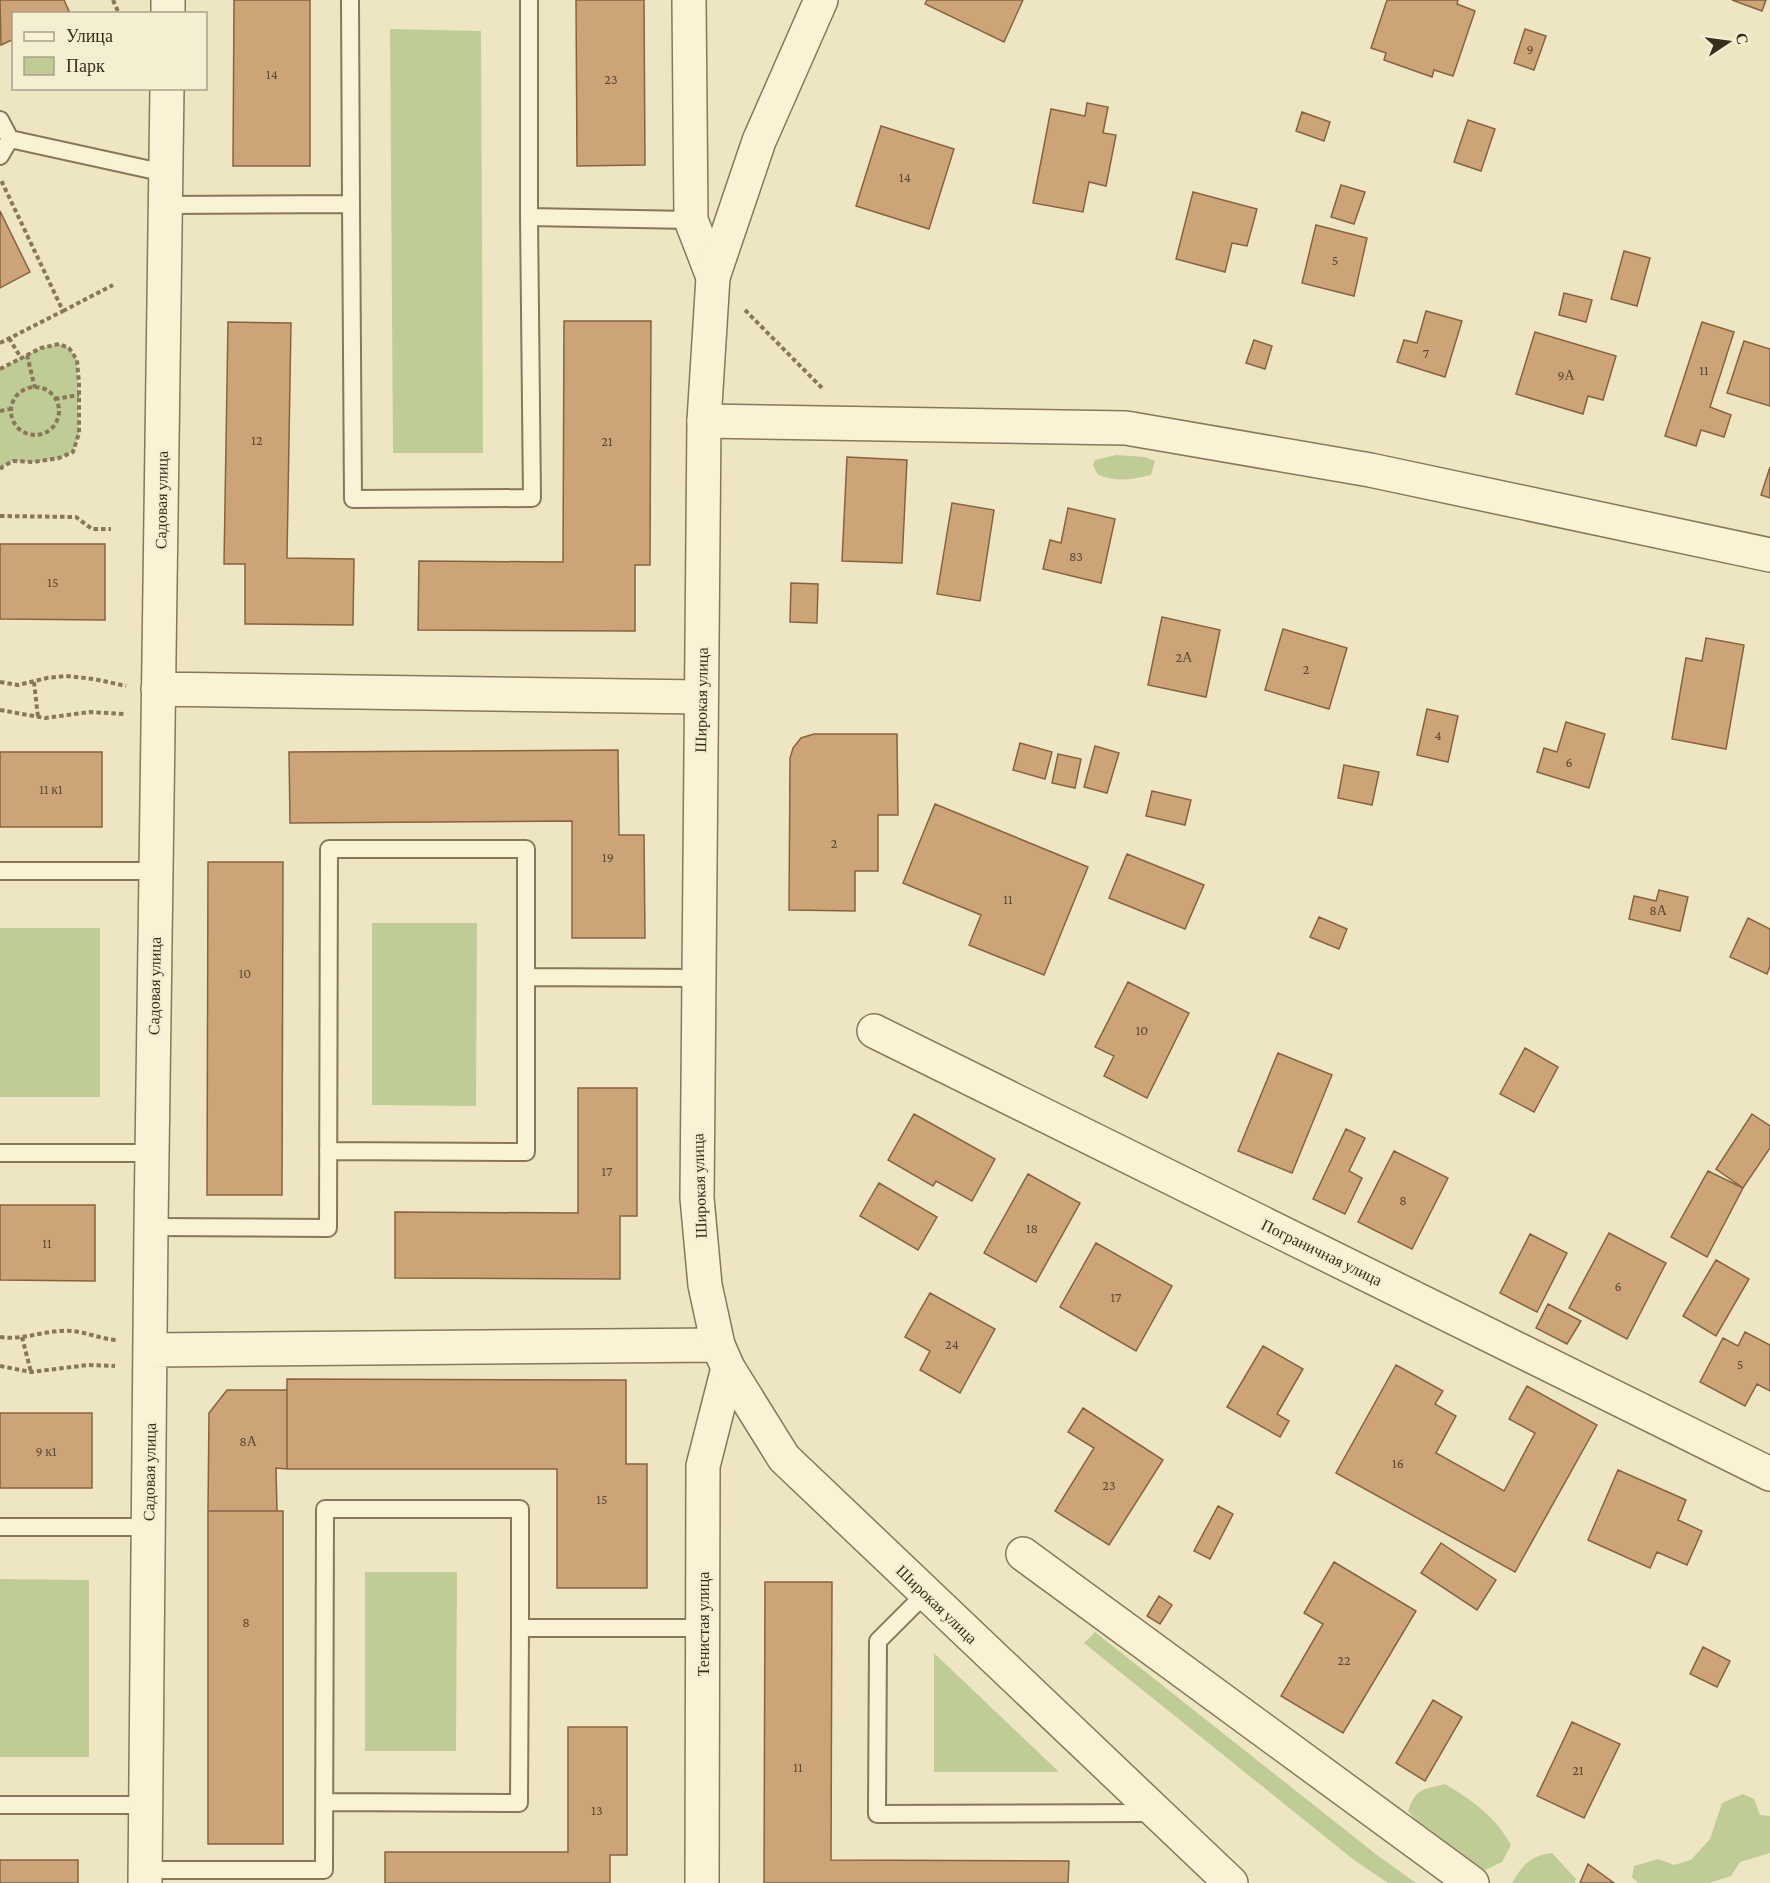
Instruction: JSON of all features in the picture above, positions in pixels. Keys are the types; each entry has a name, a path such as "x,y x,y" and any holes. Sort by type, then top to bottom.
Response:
{"street":[{"path":"689,0 691,220 713,277"},
{"path":"713,277 759,141 821,0"},
{"name":"Садовая улица","path":"145,1876 156,871 143,688 167,90"},
{"name":"Широкая улица","path":"713,277 704,421 697,1198 705,1285 723,1357 784,1458 1231,1883"},
{"path":"704,421 1126,428 1370,470 1770,555"},
{"path":"143,688 701,697"},
{"name":"Пограничная улица","path":"874,1030 1770,1474"},
{"path":"150,1350 723,1357"},
{"name":"Тенистая улица","path":"702,1883 704,1466 723,1357"},
{"path":"1023,1554 1472,1883"}],"lane":[{"path":"350,0 352,499 532,498 529,0"},
{"path":"0,120 10,139 165,173"},
{"path":"0,156 10,139"},
{"path":"164,205 351,204"},
{"path":"529,218 691,220"},
{"path":"151,1227 328,1227 328,1151 329,849 526,849 526,1152 328,1151"},
{"path":"0,871 156,871"},
{"path":"526,977 699,978"},
{"path":"0,1153 152,1153"},
{"path":"145,1876 324,1870 324,1802 325,1509 520,1509 519,1803 324,1802"},
{"path":"0,1527 148,1527"},
{"path":"926,1593 878,1641 877,1814 1157,1813"},
{"path":"520,1628 703,1628"},
{"path":"0,1805 146,1805"}],"path":[{"path":"0,177 63,311"},
{"path":"713,277 858,423"},
{"path":"0,343 113,285"},
{"path":"9,338 21,358"},
{"path":"0,369 41,348 59,344 69,348 77,360 79,395 79,433 73,452 59,458 34,462 13,461 2,467 0,472"},
{"path":"27,355 35,388"},
{"path":"35,388 49,391 56,399 59,409 58,419 45,434 35,436 25,434 17,428 10,409 13,399 20,392 35,388"},
{"path":"56,399 79,395"},
{"path":"0,411 10,409"},
{"path":"0,516 76,517 92,529 111,529"},
{"path":"0,682 18,686 47,678 66,676 143,688"},
{"path":"34,682 38,717"},
{"path":"0,710 45,718 90,712 126,714"},
{"path":"0,1337 81,1331 107,1340 120,1340"},
{"path":"22,1337 31,1372"},
{"path":"0,1366 31,1372 87,1365 122,1367"}],"green space":[{"path":"390,29 481,31 483,453 393,453"},
{"path":"59,344 69,348 77,360 79,433 73,452 59,458 34,462 13,461 2,467 0,472 0,369 41,348"},
{"path":"1116,455 1145,457 1155,461 1151,475 1124,480 1098,475 1093,465 1095,460"},
{"path":"372,923 477,923 476,1106 372,1105"},
{"path":"0,928 100,928 100,1097 0,1097"},
{"path":"365,1572 457,1572 456,1751 365,1751"},
{"path":"0,1579 89,1580 89,1757 0,1757"},
{"path":"1095,1632 1377,1855 1416,1883 1388,1883 1354,1860 1084,1643"},
{"path":"934,1653 1059,1772 934,1772"},
{"path":"1445,1784 1482,1810 1505,1835 1511,1845 1502,1862 1485,1870 1415,1819 1408,1811 1414,1798 1421,1791"},
{"path":"1743,1794 1754,1799 1760,1815 1770,1816 1770,1853 1740,1862 1731,1876 1709,1883 1638,1883 1632,1877 1634,1866 1658,1859 1674,1865 1691,1860 1710,1839 1722,1803"},
{"path":"1552,1853 1576,1879 1575,1883 1512,1883 1528,1862 1538,1856"}],"building":[{"path":"0,0 64,0 69,11 67,12 12,12 12,40 1,45"},
{"path":"234,0 310,0 310,166 233,166"},
{"path":"576,0 644,0 645,165 577,166"},
{"path":"927,0 1023,0 1004,42 925,4"},
{"path":"1387,0 1458,0 1457,4 1475,11 1453,76 1434,70 1432,77 1384,60 1386,53 1371,48"},
{"path":"1732,0 1766,0 1762,11"},
{"path":"1525,29 1546,36 1534,70 1514,63"},
{"path":"1087,103 1108,107 1103,133 1116,135 1106,186 1089,182 1083,212 1033,203 1051,109 1085,116"},
{"path":"1302,112 1330,122 1324,141 1296,131"},
{"path":"1468,120 1495,129 1481,171 1454,162"},
{"path":"881,126 954,149 929,229 856,206"},
{"path":"1341,185 1365,192 1354,224 1331,217"},
{"path":"1193,192 1257,209 1247,246 1232,243 1225,272 1176,259"},
{"path":"0,211 30,272 0,288"},
{"path":"1316,225 1367,238 1354,296 1302,283"},
{"path":"1624,251 1650,258 1637,306 1611,299"},
{"path":"1564,293 1592,300 1586,322 1559,315"},
{"path":"1426,311 1462,321 1445,377 1397,362 1404,340 1417,343"},
{"path":"564,321 651,321 650,565 635,565 635,631 418,630 419,561 563,562"},
{"path":"228,322 291,323 287,558 354,559 353,625 245,624 245,564 224,564"},
{"path":"1702,322 1734,332 1710,407 1731,415 1724,437 1701,430 1696,446 1665,436"},
{"path":"1535,332 1616,356 1603,400 1588,396 1583,414 1516,394"},
{"path":"1254,340 1272,346 1265,369 1246,363"},
{"path":"1744,341 1770,349 1770,406 1727,393"},
{"path":"847,457 907,460 902,563 842,561"},
{"path":"1770,467 1770,498 1761,495"},
{"path":"952,503 994,510 980,601 937,594"},
{"path":"1068,508 1115,519 1101,583 1043,569 1050,540 1061,543"},
{"path":"0,544 105,544 105,620 0,619"},
{"path":"791,583 818,584 817,623 790,622"},
{"path":"1162,617 1220,630 1206,697 1148,685"},
{"path":"1283,629 1347,648 1329,709 1265,690"},
{"path":"1706,638 1744,645 1726,749 1672,739 1686,658 1702,661"},
{"path":"1427,709 1458,716 1448,762 1417,755"},
{"path":"1566,722 1605,734 1589,788 1537,772 1544,748 1557,752"},
{"path":"814,734 897,734 898,815 878,815 878,871 855,871 855,911 789,910 790,758 793,748 801,738"},
{"path":"1020,743 1052,752 1045,779 1013,770"},
{"path":"1095,746 1119,753 1107,793 1084,787"},
{"path":"618,750 619,835 644,835 645,938 572,938 572,821 290,823 289,752"},
{"path":"0,752 102,752 102,827 0,827"},
{"path":"1058,754 1081,759 1075,788 1052,783"},
{"path":"1344,765 1379,772 1372,805 1338,798"},
{"path":"1152,791 1191,800 1185,825 1146,816"},
{"path":"935,804 1088,867 1044,975 969,945 981,915 903,883"},
{"path":"1127,854 1204,885 1185,929 1109,898"},
{"path":"208,862 283,862 282,1195 207,1195"},
{"path":"1659,890 1688,897 1680,931 1629,919 1634,896 1656,901"},
{"path":"1319,917 1347,929 1339,949 1310,937"},
{"path":"1748,918 1770,929 1770,966 1767,974 1730,957"},
{"path":"1128,982 1189,1013 1147,1098 1104,1076 1114,1056 1095,1047"},
{"path":"1525,1048 1558,1067 1534,1112 1500,1094"},
{"path":"1278,1053 1332,1075 1292,1173 1238,1151"},
{"path":"578,1088 637,1088 637,1216 620,1216 620,1279 395,1278 395,1212 578,1213"},
{"path":"914,1114 995,1159 972,1201 936,1181 933,1186 888,1160"},
{"path":"1752,1114 1770,1126 1770,1148 1743,1188 1716,1169"},
{"path":"1346,1129 1365,1138 1349,1171 1362,1178 1345,1214 1313,1199"},
{"path":"1394,1151 1448,1178 1412,1249 1358,1222"},
{"path":"1708,1171 1743,1188 1707,1257 1671,1237"},
{"path":"1028,1174 1080,1203 1036,1282 984,1253"},
{"path":"879,1183 937,1217 918,1250 860,1216"},
{"path":"0,1205 95,1205 95,1281 0,1280"},
{"path":"1609,1233 1666,1263 1627,1339 1569,1308"},
{"path":"1530,1234 1567,1253 1537,1312 1500,1293"},
{"path":"1096,1243 1172,1286 1136,1351 1060,1307"},
{"path":"1716,1260 1749,1279 1716,1336 1683,1316"},
{"path":"930,1293 995,1329 960,1393 920,1370 930,1351 905,1337"},
{"path":"1548,1304 1581,1321 1567,1344 1536,1328"},
{"path":"1745,1332 1770,1345 1770,1391 1757,1384 1745,1406 1700,1382 1723,1338 1738,1346"},
{"path":"1263,1346 1303,1369 1277,1414 1289,1421 1280,1437 1227,1407"},
{"path":"1396,1365 1443,1391 1435,1404 1456,1416 1436,1453 1504,1491 1535,1433 1509,1419 1527,1386 1597,1425 1515,1572 1336,1473"},
{"path":"287,1379 626,1380 626,1464 647,1464 647,1588 557,1588 557,1469 287,1469"},
{"path":"227,1390 287,1390 287,1469 276,1468 277,1511 208,1511 209,1413"},
{"path":"1083,1408 1163,1460 1109,1545 1055,1511 1094,1448 1068,1432"},
{"path":"0,1413 92,1413 92,1488 0,1488"},
{"path":"1618,1470 1686,1500 1678,1520 1702,1531 1687,1565 1657,1552 1650,1568 1588,1540"},
{"path":"1218,1506 1233,1514 1210,1559 1194,1551"},
{"path":"208,1511 283,1511 283,1844 208,1844"},
{"path":"1441,1543 1496,1580 1477,1610 1421,1573"},
{"path":"1334,1562 1416,1611 1343,1733 1281,1696 1323,1624 1304,1613"},
{"path":"765,1582 832,1582 831,1860 1069,1861 1068,1883 764,1883"},
{"path":"1159,1596 1172,1605 1160,1624 1147,1616"},
{"path":"1703,1647 1730,1661 1717,1687 1690,1674"},
{"path":"1433,1700 1462,1717 1425,1781 1396,1763"},
{"path":"1572,1722 1620,1744 1584,1818 1537,1796"},
{"path":"568,1727 627,1727 627,1855 610,1855 610,1883 385,1883 385,1852 568,1852"},
{"path":"0,1860 78,1860 78,1883 0,1883"},
{"path":"1588,1864 1614,1883 1580,1883"}]}
